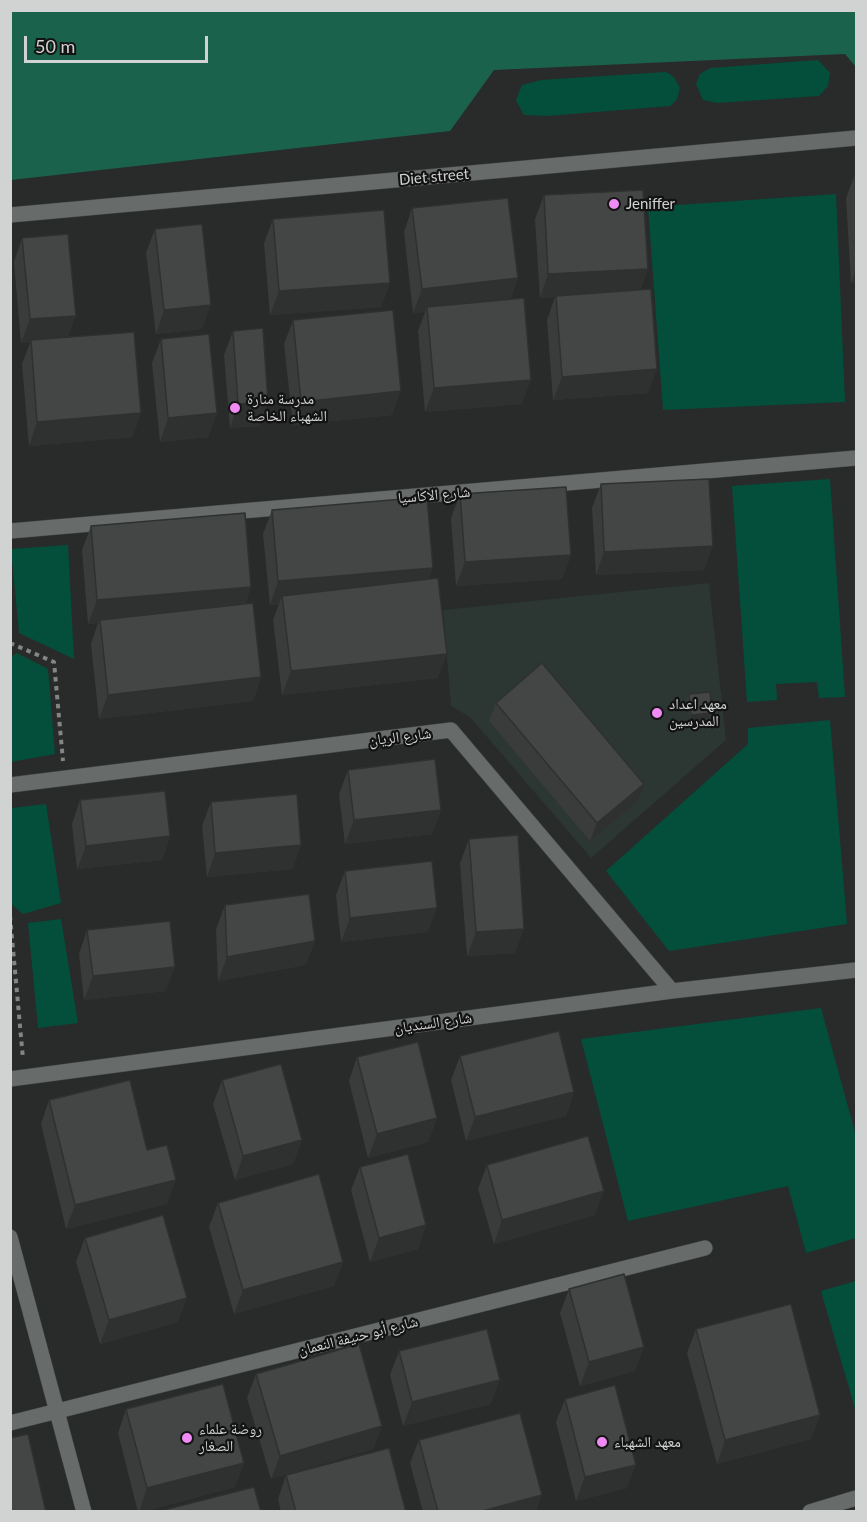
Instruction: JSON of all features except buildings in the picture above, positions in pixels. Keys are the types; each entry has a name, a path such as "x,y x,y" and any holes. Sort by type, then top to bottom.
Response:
{"street":[{"name":"Diet street","path":"10,215 856,138"},
{"name":"شارع الاكاسيا","path":"10,531 856,458"},
{"name":"شارع الريان","path":"10,784 451,730 672,991"},
{"name":"شارع السنديان","path":"17,1078 672,991 856,970"},
{"path":"10,1237 84,1512"},
{"name":"شارع أبو حنيفة النعمان","path":"10,1423 705,1248"},
{"path":"810,1512 856,1498"}],"path":[{"path":"10,643 54,662 65,778"},
{"path":"10,916 17,1078"}],"shaded area":[{"path":"709,583 726,740 591,858 470,717 451,706 443,610"}],"green space":[{"path":"10,11 856,11 856,67 845,54 494,70 450,131 11,180"},
{"path":"818,60 830,73 828,86 819,96 717,103 703,100 696,84 700,74 710,68"},
{"path":"666,72 674,77 680,88 677,99 670,106 547,116 524,115 516,100 522,85 541,80"},
{"path":"836,194 845,402 663,410 648,207"},
{"path":"830,479 845,697 819,698 817,682 776,684 777,700 747,702 732,486"},
{"path":"68,545 74,659 19,633 11,549"},
{"path":"17,653 48,669 55,754 11,762 11,657"},
{"path":"830,720 847,924 669,951 606,871 748,744 748,728"},
{"path":"46,804 61,903 23,914 11,904 11,808"},
{"path":"61,919 78,1023 38,1028 28,923"},
{"path":"821,1008 856,1136 856,1238 806,1253 788,1186 628,1221 581,1039"},
{"path":"856,1281 856,1412 821,1291"}],"place":[{"name":"Jeniffer","path":"614,204"},
{"name":"مدرسة منارة الشهباء الخاصة","path":"235,408"},
{"name":"معهد اعداد المدرسين","path":"657,713"},
{"name":"روضة علماء الصغار","path":"187,1438"},
{"name":"معهد الشهباء","path":"602,1442"}]}
